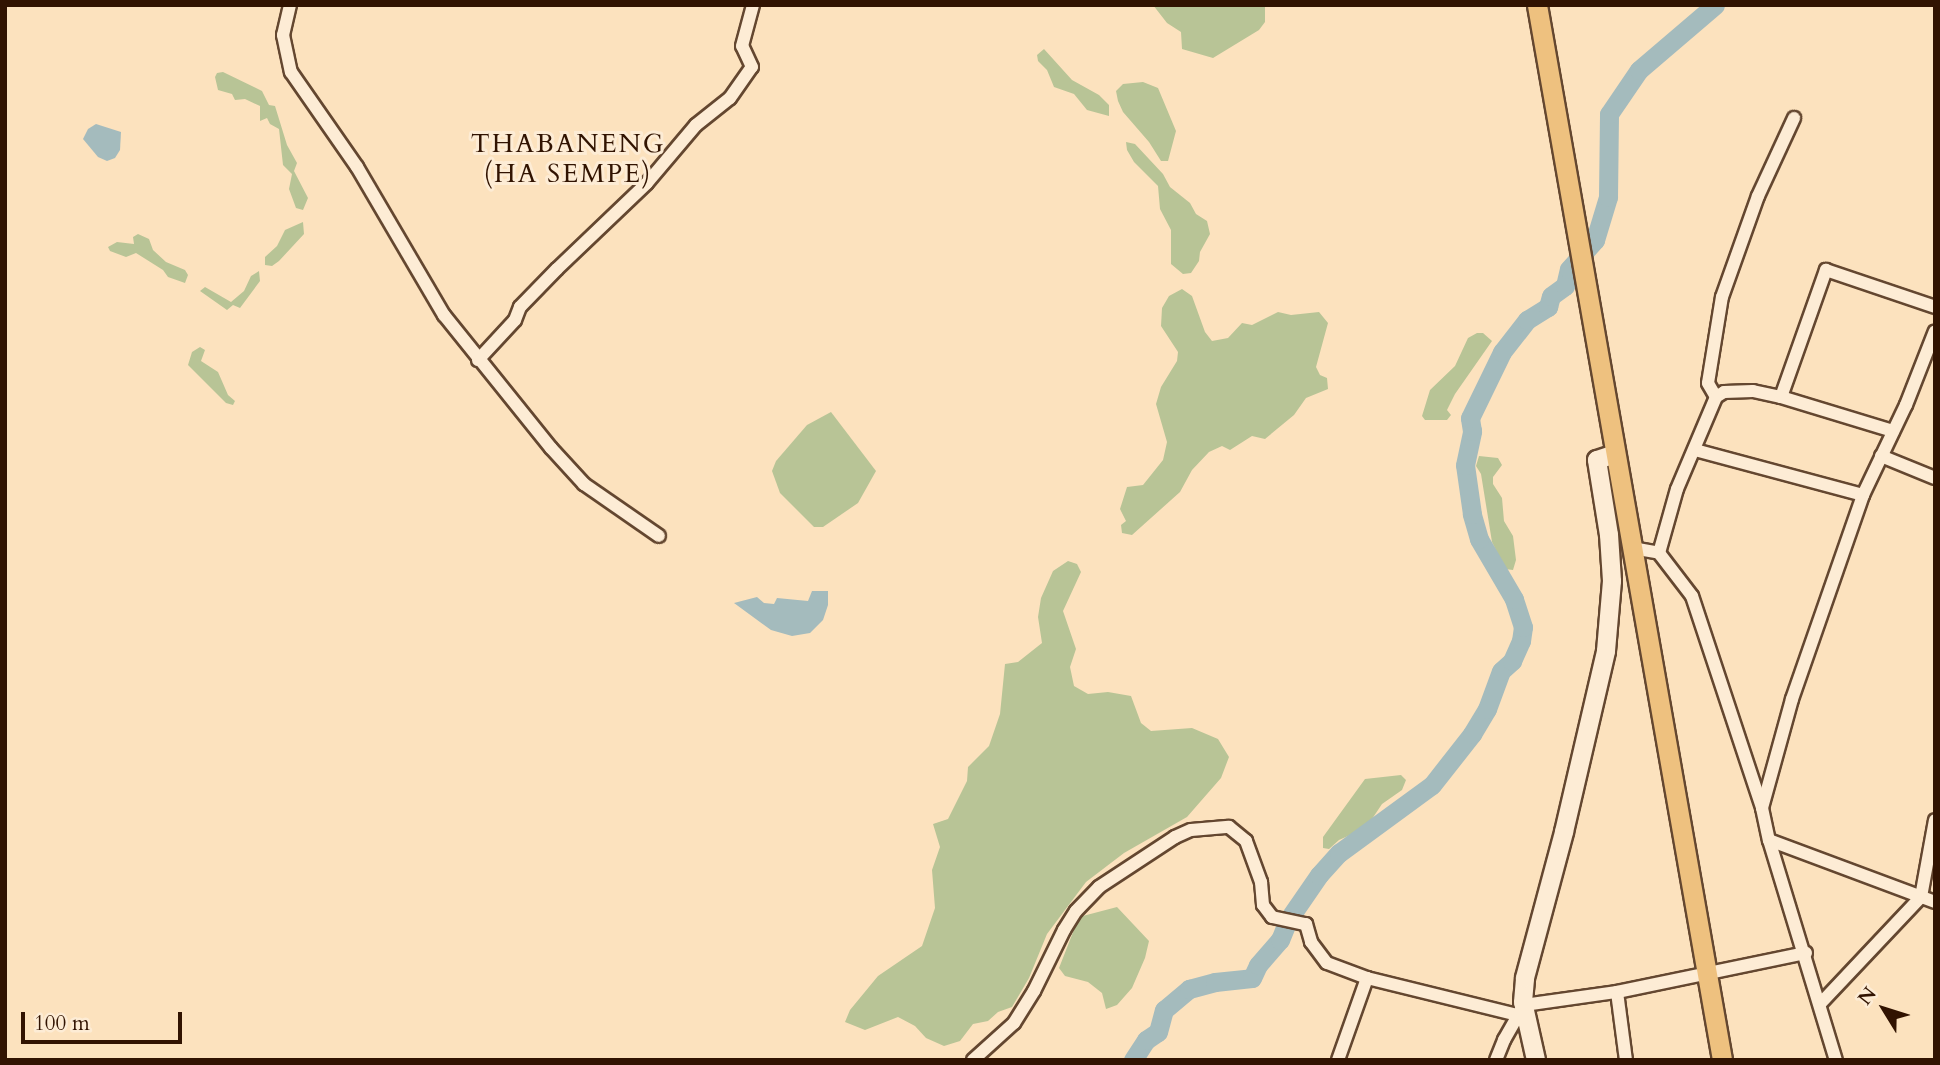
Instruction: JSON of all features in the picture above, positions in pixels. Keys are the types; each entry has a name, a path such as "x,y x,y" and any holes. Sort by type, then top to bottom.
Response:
{"main road":[{"path":"1537,5 1722,1060"}],"street":[{"path":"290,5 284,34 291,72 357,167 444,315 478,360 584,484 659,536"},
{"path":"478,360 515,320 520,307 647,183 696,125 730,98 752,67 749,55 742,46 752,5"},
{"path":"1716,397 1707,383 1723,297 1758,196 1794,118"},
{"path":"1781,397 1826,270 1935,307"},
{"path":"1762,808 1792,699 1863,495 1935,331"},
{"path":"1660,553 1677,489 1716,397 1733,390 1781,397 1893,431"},
{"path":"1695,450 1863,495"},
{"path":"1496,1060 1521,1010 1531,950 1564,832 1606,651 1612,581 1609,535 1597,460 1615,454"},
{"path":"1881,456 1935,478"},
{"path":"1632,548 1660,553 1692,596 1762,808 1836,1060"},
{"path":"1820,1004 1921,897 1935,820"},
{"path":"973,1060 1014,1023 1076,911 1099,887 1175,837 1191,830 1229,827 1239,832 1247,841 1255,863 1263,905 1272,917 1306,925 1311,942 1327,963 1367,978 1521,1010 1806,953"},
{"path":"1769,839 1935,902"},
{"path":"1338,1060 1367,978"},
{"path":"1616,992 1626,1060"},
{"path":"1521,1010 1536,1060"}],"green space":[{"path":"1153,5 1265,5 1265,22 1259,30 1213,58 1182,49 1181,32 1167,23"},
{"path":"1044,49 1072,80 1099,95 1109,105 1109,116 1087,110 1074,94 1054,87 1047,70 1038,61 1037,55"},
{"path":"223,72 262,91 269,105 275,106 287,145 297,163 294,171 308,198 303,210 296,208 289,189 292,174 283,165 279,129 270,124 267,118 260,121 260,106 245,99 235,100 232,94 218,90 215,77 217,73"},
{"path":"1143,82 1158,88 1176,131 1168,161 1161,161 1149,142 1123,112 1118,101 1116,91 1123,84"},
{"path":"1126,142 1135,144 1163,174 1170,187 1190,203 1196,214 1207,221 1210,234 1191,273 1183,274 1171,264 1171,230 1160,209 1158,186 1134,162"},
{"path":"303,222 304,234 279,261 272,266 265,265 265,257 277,246 285,230"},
{"path":"138,234 149,239 153,250 166,262 185,270 188,275 185,283 168,277 163,270 136,253 126,257 110,251 108,247 117,242 134,244 133,237"},
{"path":"259,271 260,281 240,308 233,305 227,310 200,291 205,287 231,302 244,291 251,276"},
{"path":"1182,289 1192,296 1205,332 1212,341 1228,338 1242,323 1252,325 1278,312 1291,315 1319,312 1328,323 1316,367 1320,375 1327,378 1328,389 1306,398 1294,415 1265,439 1252,436 1230,450 1222,446 1209,452 1192,470 1180,492 1132,535 1122,533 1121,525 1126,521 1120,509 1127,487 1143,485 1163,460 1167,442 1156,404 1161,387 1177,361 1178,352 1161,326 1162,308 1169,296"},
{"path":"1483,333 1492,341 1455,394 1447,410 1451,415 1447,420 1425,420 1422,416 1430,390 1455,366 1468,338"},
{"path":"200,347 205,350 201,361 218,372 228,395 235,401 233,405 226,403 188,365 192,352"},
{"path":"831,412 876,471 858,503 823,527 814,527 780,493 772,471 776,461 807,425"},
{"path":"1479,456 1498,458 1502,465 1493,477 1493,484 1502,498 1504,521 1513,536 1516,560 1513,570 1505,569 1492,542 1481,474 1476,466"},
{"path":"1068,561 1077,564 1081,572 1063,611 1076,649 1070,667 1074,686 1088,694 1108,692 1131,696 1141,723 1151,731 1192,728 1218,739 1229,757 1221,778 1187,817 1124,853 1086,882 1047,934 1029,978 1012,1007 998,1012 988,1021 973,1024 960,1041 944,1046 926,1038 915,1026 898,1017 865,1030 845,1022 850,1010 878,976 922,946 935,908 932,870 940,847 933,824 948,819 967,781 968,767 989,746 1000,714 1005,664 1018,662 1042,643 1038,617 1041,598 1053,571"},
{"path":"1401,775 1406,780 1402,790 1382,804 1366,828 1339,840 1329,849 1323,848 1323,837 1365,779"},
{"path":"1117,907 1149,941 1132,988 1117,1005 1106,1009 1102,993 1088,982 1065,976 1059,968 1079,917"}],"water":[{"path":"96,124 121,132 120,150 115,158 107,161 98,157 83,139 88,129"},
{"path":"812,591 828,591 828,605 823,620 810,633 792,636 771,630 734,603 757,597 764,603 774,604 777,598 808,601"}],"waterway":[{"path":"1133,1060 1146,1040 1158,1032 1164,1010 1189,989 1215,982 1252,978 1258,965 1280,940 1288,920 1319,875 1339,853 1432,785 1472,734 1487,709 1501,671 1512,661 1521,641 1523,627 1514,599 1479,539 1472,514 1465,465 1472,431 1470,418 1502,352 1527,320 1548,307 1551,296 1565,286 1569,269 1595,240 1608,197 1609,114 1639,70 1715,5"}],"district":[{"name":"THABANENG (HA SEMPE)","path":"568,159"}]}
